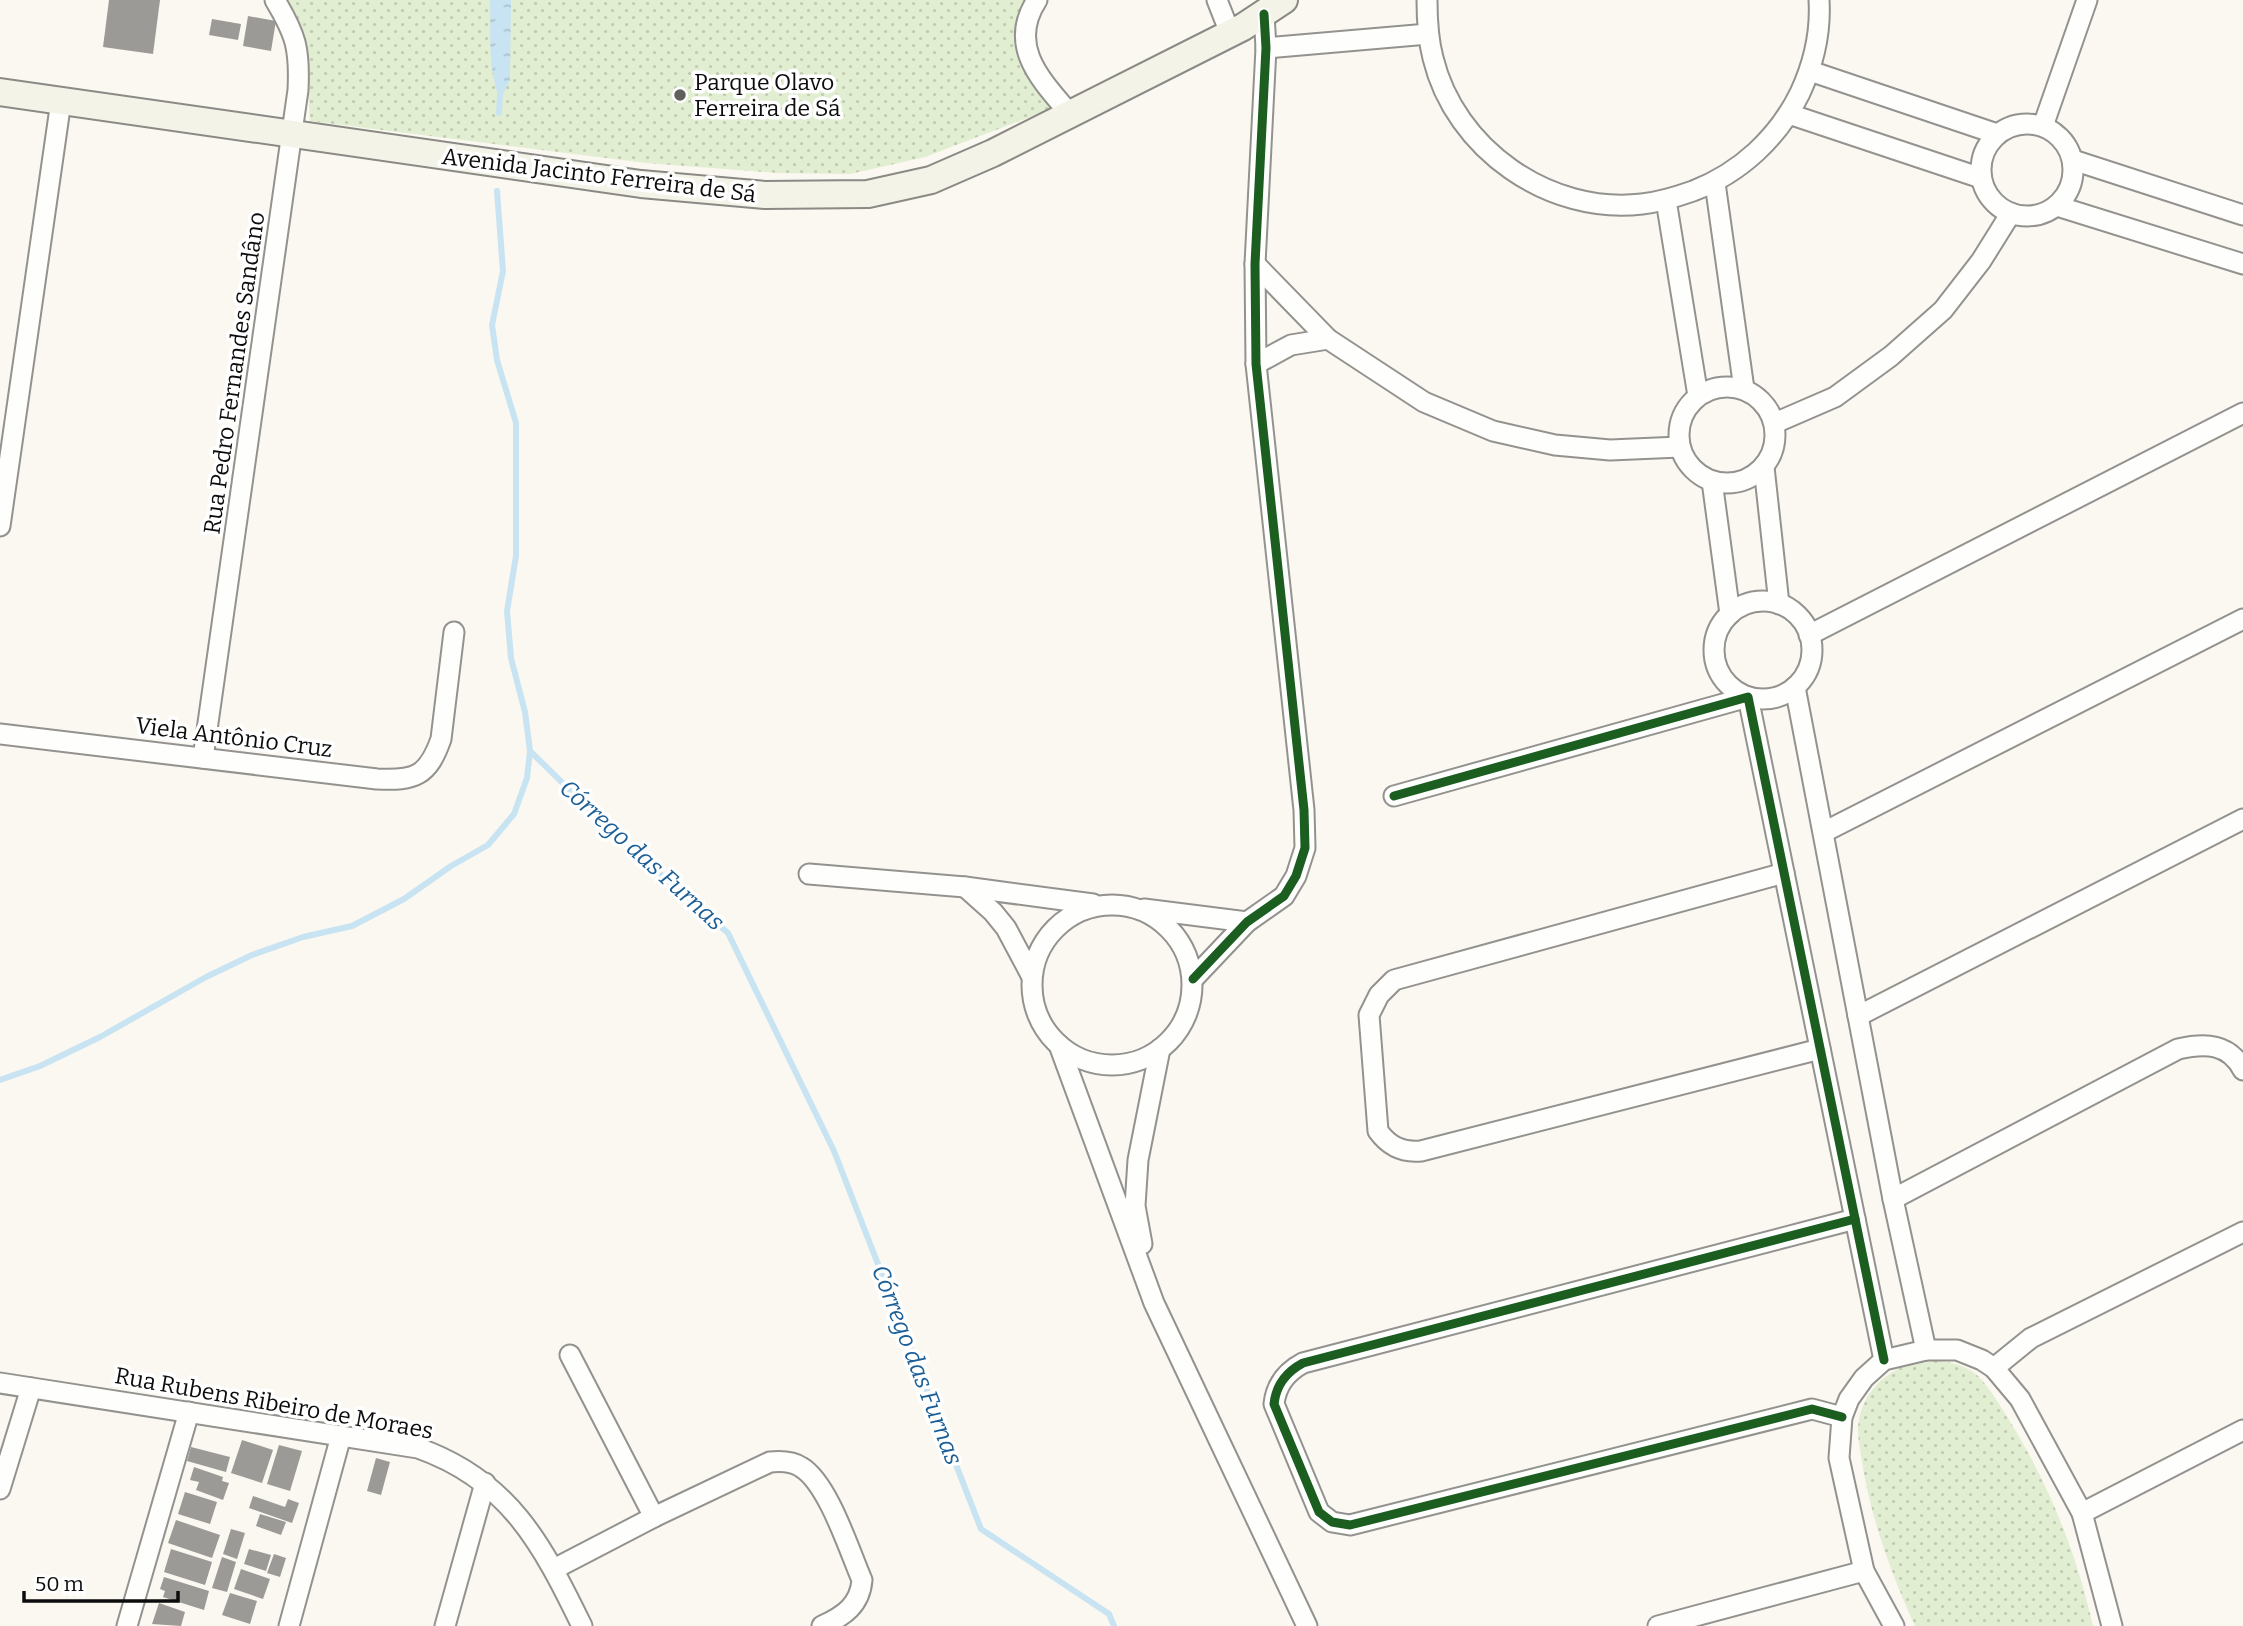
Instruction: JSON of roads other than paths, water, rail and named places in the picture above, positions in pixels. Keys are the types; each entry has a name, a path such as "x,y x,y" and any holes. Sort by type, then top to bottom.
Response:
{"main road":[{"name":"Avenida Jacinto Ferreira de Sá","path":"0,92 641,184 765,195 868,194 931,180 1070,114 1230,33 1274,7"}],"street":[{"name":"Rua Pedro Fernandes Sandâno","path":"203,758 298,90 298,48 287,20 275,0"},
{"path":"1037,0 1027,20 1026,44 1029,57 1036,73 1070,114"},
{"path":"1217,0 1230,33"},
{"path":"1427,0 1427,34 1437,73 1454,110 1489,152 1510,169 1559,194 1612,205 1666,201 1715,183 1757,153 1789,114 1810,71 1817,43 1819,0"},
{"path":"2043,126 2087,0"},
{"path":"1193,979 1247,922 1284,896 1296,876 1304,848 1304,810 1256,364 1255,264 1266,48 1274,7"},
{"path":"1266,48 1427,34"},
{"path":"1810,71 1997,134"},
{"path":"0,526 61,101"},
{"path":"1789,114 1981,177"},
{"path":"2027,123 2043,126 2067,145 2073,160 2071,185 2066,197 2057,206 2035,216 2011,214 1991,200 1981,177 1983,154 1997,134 2011,126 2027,123"},
{"path":"2073,160 2243,215"},
{"path":"1715,183 1744,389"},
{"path":"1666,201 1698,396"},
{"path":"2057,206 2243,264"},
{"path":"1774,423 1835,397 1891,356 1943,310 1982,261 2011,214"},
{"path":"1255,264 1328,339 1424,402 1493,431 1555,445 1610,450 1680,447"},
{"path":"1256,364 1291,345 1328,339"},
{"path":"1712,388 1744,389 1763,402 1774,423 1776,438 1772,454 1764,467 1741,482 1712,481 1688,464 1680,447 1680,420 1687,407 1698,396 1712,388"},
{"path":"1809,635 2243,413"},
{"path":"1764,467 1779,604"},
{"path":"1712,481 1730,614"},
{"path":"1394,796 1748,697 1772,698 1784,694 1795,687 1804,676 1812,649 1809,635 1797,617 1779,604 1766,601 1741,606 1721,625 1715,638 1717,667 1724,680 1734,690 1748,697"},
{"path":"1824,832 2243,619"},
{"name":"Viela Antônio Cruz","path":"0,734 397,780 410,778 426,770 436,756 441,739 454,632"},
{"path":"1795,687 1893,1199 1926,1350"},
{"path":"1748,697 1884,1360"},
{"path":"1858,1016 2243,819"},
{"path":"1784,873 1394,981 1380,995 1368,1015 1378,1131 1391,1145 1399,1149 1421,1152 1820,1049"},
{"path":"809,874 965,887 1247,922"},
{"path":"965,887 993,912 1006,928 1031,975"},
{"path":"1098,905 1073,913 1053,929 1038,950 1031,975 1032,1001 1042,1025 1059,1045 1082,1059 1108,1065 1135,1062 1160,1049 1179,1030 1190,1006 1193,979 1186,953 1171,930 1139,908"},
{"path":"1059,1045 1154,1303 1307,1626"},
{"path":"1893,1199 2178,1049 2199,1045 2219,1048 2236,1057 2243,1070"},
{"path":"1154,1303 1135,1206 1138,1160 1160,1049"},
{"path":"1842,1417 1812,1409 1350,1525 1332,1522 1319,1512 1274,1404 1282,1379 1303,1363 1855,1219"},
{"path":"1994,1368 2031,1338 2243,1232"},
{"path":"1895,1626 1864,1571 1839,1458 1842,1417 1849,1399 1864,1378 1884,1360 1926,1350 1957,1350 1994,1368 2020,1399 2082,1513 2112,1626"},
{"path":"570,1355 654,1517"},
{"name":"Rua Rubens Ribeiro de Moraes","path":"0,1383 418,1448 455,1463 485,1483 529,1530 554,1569 582,1626"},
{"path":"0,1489 30,1388"},
{"path":"127,1626 189,1412"},
{"path":"2082,1513 2243,1430"},
{"path":"289,1626 341,1436"},
{"path":"554,1569 769,1462 783,1461 799,1465 821,1486 862,1580 856,1604 836,1620 822,1626"},
{"path":"445,1626 485,1483"},
{"path":"1658,1626 1864,1571"}],"water":[{"path":"490,0 511,0 510,80 500,100 491,63"}],"waterway":[{"name":"Córrego das Furnas","path":"499,113 500,94"},
{"path":"0,1080 40,1066 100,1037 206,977 252,955 303,937 352,926 404,899 451,866 488,845 514,814 527,778 530,751 525,712 511,658 507,611 516,556 516,423 497,360 492,325 503,271 497,191"},
{"name":"Córrego das Furnas","path":"530,751 621,840 728,933 834,1151 981,1529 1109,1614 1114,1626"}],"place":[{"name":"Parque Olavo Ferreira de Sá","path":"680,95"}]}
